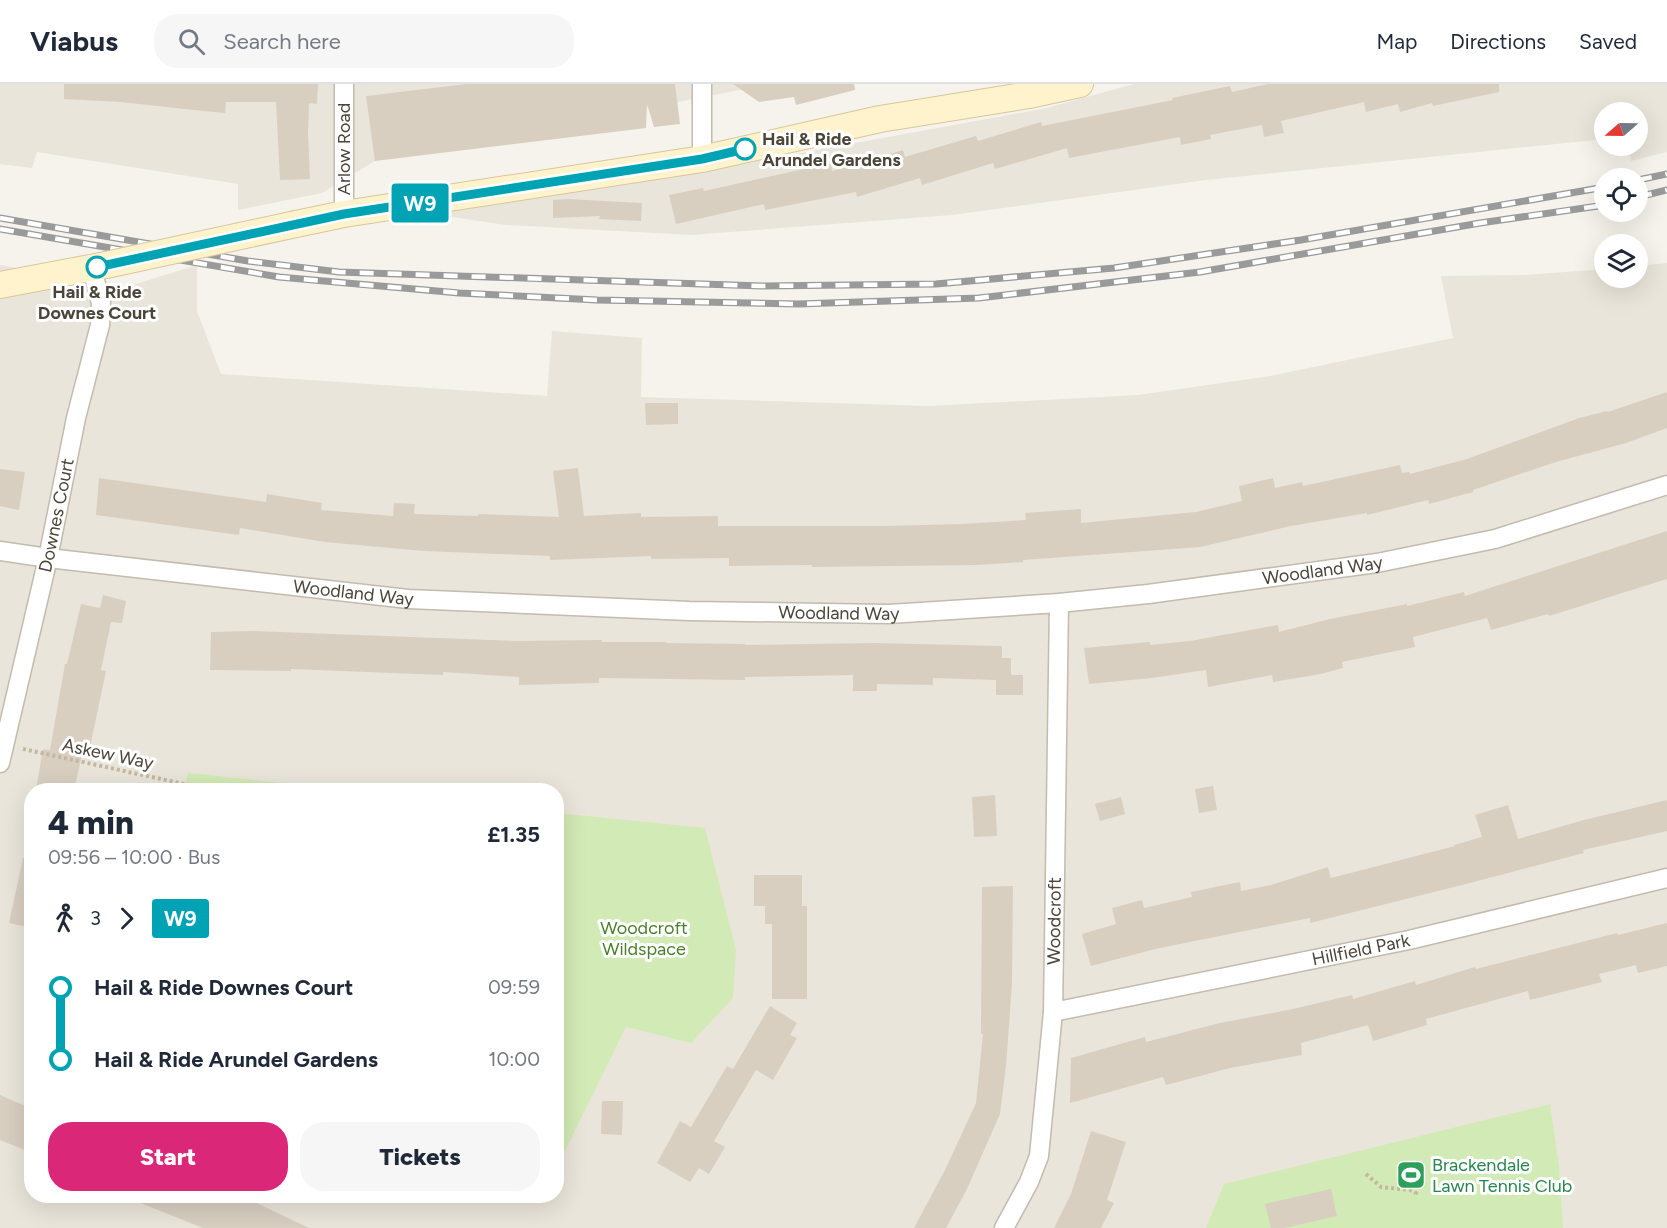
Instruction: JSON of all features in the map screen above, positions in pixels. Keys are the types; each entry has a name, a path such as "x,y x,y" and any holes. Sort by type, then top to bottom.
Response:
{"street":[{"name":"Arlow Road","path":"344,84 344,214"},
{"path":"702,84 702,159"},
{"path":"0,285 99,267 344,214 702,159 880,119 1029,90 1080,84"},
{"name":"Downes Court","path":"2,754 48,558 76,418 100,325 99,267"},
{"name":"Woodland Way","path":"0,551 408,599 689,611 889,614 1059,603 1148,594 1377,563 1495,539 1667,485"},
{"name":"Woodcroft","path":"1004,1228 1029,1182 1039,1156 1053,1012 1059,603"},
{"name":"Hillfield Park","path":"1053,1012 1409,940 1667,878"}],"path":[{"name":"Askew Way","path":"2,754 172,783"},
{"path":"1366,1174 1381,1187 1410,1190 1416,1193 1414,1195"}],"shaded area":[{"path":"0,84 770,84 375,161 322,193 238,210 238,184 37,152 32,168 0,164"},
{"path":"1134,84 1667,84 1667,152 1631,161 1630,156 1648,156 1648,102 1594,102 1594,140 1206,180 952,215 691,235 506,225 452,217 422,216 565,180 779,157 1047,108"},
{"path":"1667,263 1667,1228 0,1228 0,265 123,288 197,265 197,311 221,374 547,396 552,331 642,338 641,397 929,406 1138,395 1270,376 1453,338 1441,276 1525,275 1594,270 1594,288 1648,288 1648,265"}],"green space":[{"path":"188,773 283,783 186,783"},
{"name":"Woodcroft Wildspace","path":"564,814 705,828 736,950 733,998 691,1043 626,1027 564,1153"},
{"name":"Brackendale Lawn Tennis Club","path":"1550,1104 1559,1166 1563,1228 1206,1228 1224,1184"}],"building":[{"path":"64,84 318,84 317,104 309,103 310,179 280,180 276,102 226,102 225,113 121,102 64,99"},
{"path":"466,84 675,84 680,124 654,127 647,104 646,128 375,161 366,96"},
{"path":"733,84 854,84 855,90 796,105 794,97 759,102"},
{"path":"1268,84 1499,84 1499,92 1433,106 1432,103 1400,112 1398,104 1366,112 1364,102 1281,121 1284,133 1264,137 1262,125 1210,135 1211,139 1181,145 1180,137 1069,158 1067,148 995,169 993,163 922,185 920,178 857,197 856,192 765,210 764,204 676,224 669,195 703,188 704,191 831,163 832,171 903,150 905,157 976,136 978,141 1041,122 1042,126 1173,100 1172,98 1230,86 1232,92"},
{"path":"553,200 642,203 641,221 599,219 600,216 553,218"},
{"path":"1667,392 1667,428 1626,443 1556,462 1473,490 1473,492 1429,504 1428,500 1367,515 1367,513 1291,526 1200,547 1023,560 1023,562 978,565 812,567 812,565 729,566 729,558 651,559 651,556 550,560 550,556 424,551 325,542 240,528 239,535 96,515 99,478 266,502 267,494 322,503 321,510 393,516 394,503 415,504 414,514 559,517 553,471 578,468 584,516 641,513 641,517 718,516 718,526 883,526 1026,520 1025,513 1081,509 1081,523 1196,512 1242,501 1239,486 1273,478 1275,488 1302,482 1303,486 1400,465 1402,473 1409,472 1410,474 1467,459 1579,418 1608,412"},
{"path":"645,403 678,403 678,424 646,425"},
{"path":"0,469 25,472 19,510 0,506"},
{"path":"1667,531 1667,579 1549,616 1548,614 1491,630 1487,618 1413,637 1415,647 1342,662 1343,668 1321,674 1273,682 1272,675 1208,687 1206,670 1089,684 1084,648 1190,641 1278,625 1279,632 1330,619 1407,604 1407,606 1464,592 1465,596"},
{"path":"103,595 126,601 122,623 111,622 101,670 106,671 89,752 83,751 76,783 37,783 43,749 50,750 65,664 67,664 81,604 100,608"},
{"path":"253,631 517,641 602,640 602,642 745,645 876,643 1002,646 1002,658 1011,658 1011,675 1023,675 1023,695 996,695 996,680 933,678 933,685 877,684 877,691 853,691 853,675 745,677 745,680 599,678 599,683 519,685 519,677 443,672 443,675 291,669 291,671 210,670 211,632"},
{"path":"1213,786 1217,810 1199,813 1195,789"},
{"path":"995,795 997,836 974,837 972,797"},
{"path":"1121,797 1125,814 1100,821 1095,804"},
{"path":"1667,800 1667,831 1583,850 1584,853 1310,923 1310,918 1155,949 1091,966 1082,934 1116,924 1112,908 1142,900 1144,908 1192,897 1191,892 1240,882 1241,891 1271,885 1328,867 1331,878 1455,846 1482,837 1475,815 1508,805 1518,839"},
{"path":"23,858 24,858 24,926 9,923"},
{"path":"754,875 802,875 802,906 807,906 807,999 772,999 772,924 765,924 765,906 754,906"},
{"path":"1013,886 1012,984 1000,1114 967,1189 946,1228 914,1228 945,1170 976,1103 983,1034 981,1034 982,887"},
{"path":"1667,923 1667,966 1638,973 1636,965 1599,974 1602,982 1530,1000 1528,991 1426,1019 1427,1025 1373,1041 1368,1025 1301,1043 1302,1055 1230,1068 1166,1085 1163,1077 1070,1103 1071,1058 1145,1037 1146,1042 1220,1023 1352,995 1353,999 1415,981 1416,985 1475,967 1476,969 1617,933 1618,935"},
{"path":"770,1006 797,1023 790,1035 797,1038 773,1080 756,1070 714,1141 725,1147 709,1174 699,1168 690,1182 657,1163 680,1121 691,1127 727,1066 733,1069"},
{"path":"0,1095 24,1106 24,1150 0,1140"},
{"path":"602,1101 623,1101 622,1135 601,1134"},
{"path":"1091,1131 1126,1142 1107,1200 1114,1203 1101,1228 1054,1228 1071,1194"},
{"path":"1331,1189 1337,1216 1284,1228 1271,1228 1265,1204"},
{"path":"140,1203 257,1203 309,1228 203,1228"}],"railway":[{"path":"1648,178 1667,174"},
{"path":"0,218 248,261 339,272 762,286 936,284 1114,268 1301,240 1594,189"},
{"path":"1648,195 1667,190"},
{"path":"0,229 279,277 459,293 597,300 798,304 979,298 1200,272 1480,223 1594,207"}],"bus line":[{"name":"W9","path":"97,267 344,214 702,159 745,149"}],"place":[{"name":"Hail & Ride Arundel Gardens","path":"745,149"},
{"name":"Hail & Ride Downes Court","path":"97,267"},
{"name":"Brackendale Lawn Tennis Club","path":"1411,1175"}]}
